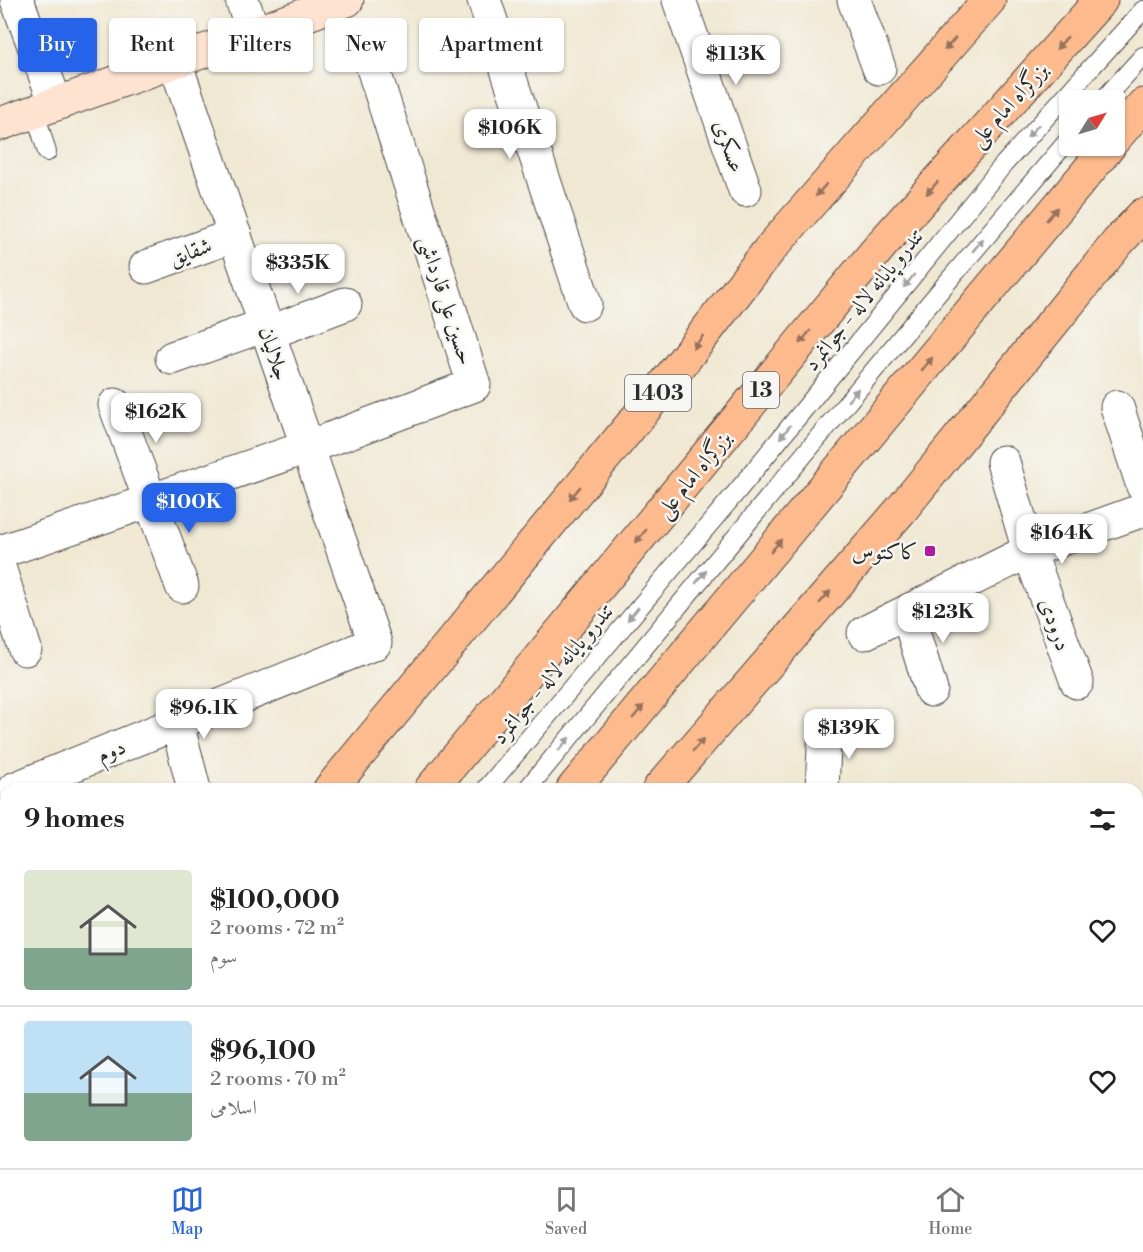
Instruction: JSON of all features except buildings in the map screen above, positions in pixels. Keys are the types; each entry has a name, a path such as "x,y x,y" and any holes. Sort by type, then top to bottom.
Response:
{"highway":[{"name":"1403","path":"335,783 662,388 770,249 989,0"},
{"name":"بزرگراه امام علی","path":"435,783 883,243 1101,0"},
{"path":"1125,126 1143,105"},
{"path":"578,783 1101,156"},
{"path":"664,783 901,510 1118,242 1143,215"}],"main road":[{"path":"296,18 347,0"},
{"path":"0,124 147,72"}],"street":[{"path":"17,0 45,108"},
{"path":"242,0 249,18"},
{"path":"484,0 585,304"},
{"name":"عسکری","path":"679,0 745,190"},
{"path":"854,0 879,69"},
{"name":"جلالیان","path":"178,72 375,643"},
{"name":"حسین علی قارداشی","path":"307,446 474,385 374,72"},
{"name":"شقایق","path":"146,267 234,235"},
{"path":"172,358 345,304"},
{"path":"115,405 148,501 182,586"},
{"path":"1117,407 1143,486"},
{"path":"0,552 307,446"},
{"name":"درودی","path":"1004,462 1029,550 1077,682"},
{"path":"864,633 1029,550 1143,510"},
{"path":"0,570 25,650"},
{"path":"907,612 931,690"},
{"name":"دوم","path":"29,783 375,643"},
{"path":"177,723 192,783"},
{"path":"822,783 825,728"}],"lane":[{"name":"تندرو پایانه لاله - جوانمرد","path":"491,783 739,489 1004,164 1143,10"},
{"path":"1112,90 1143,56"},
{"path":"45,108 47,152"},
{"path":"532,783 925,308 1059,151"}],"place":[{"name":"کاکتوس","path":"930,551"}]}
